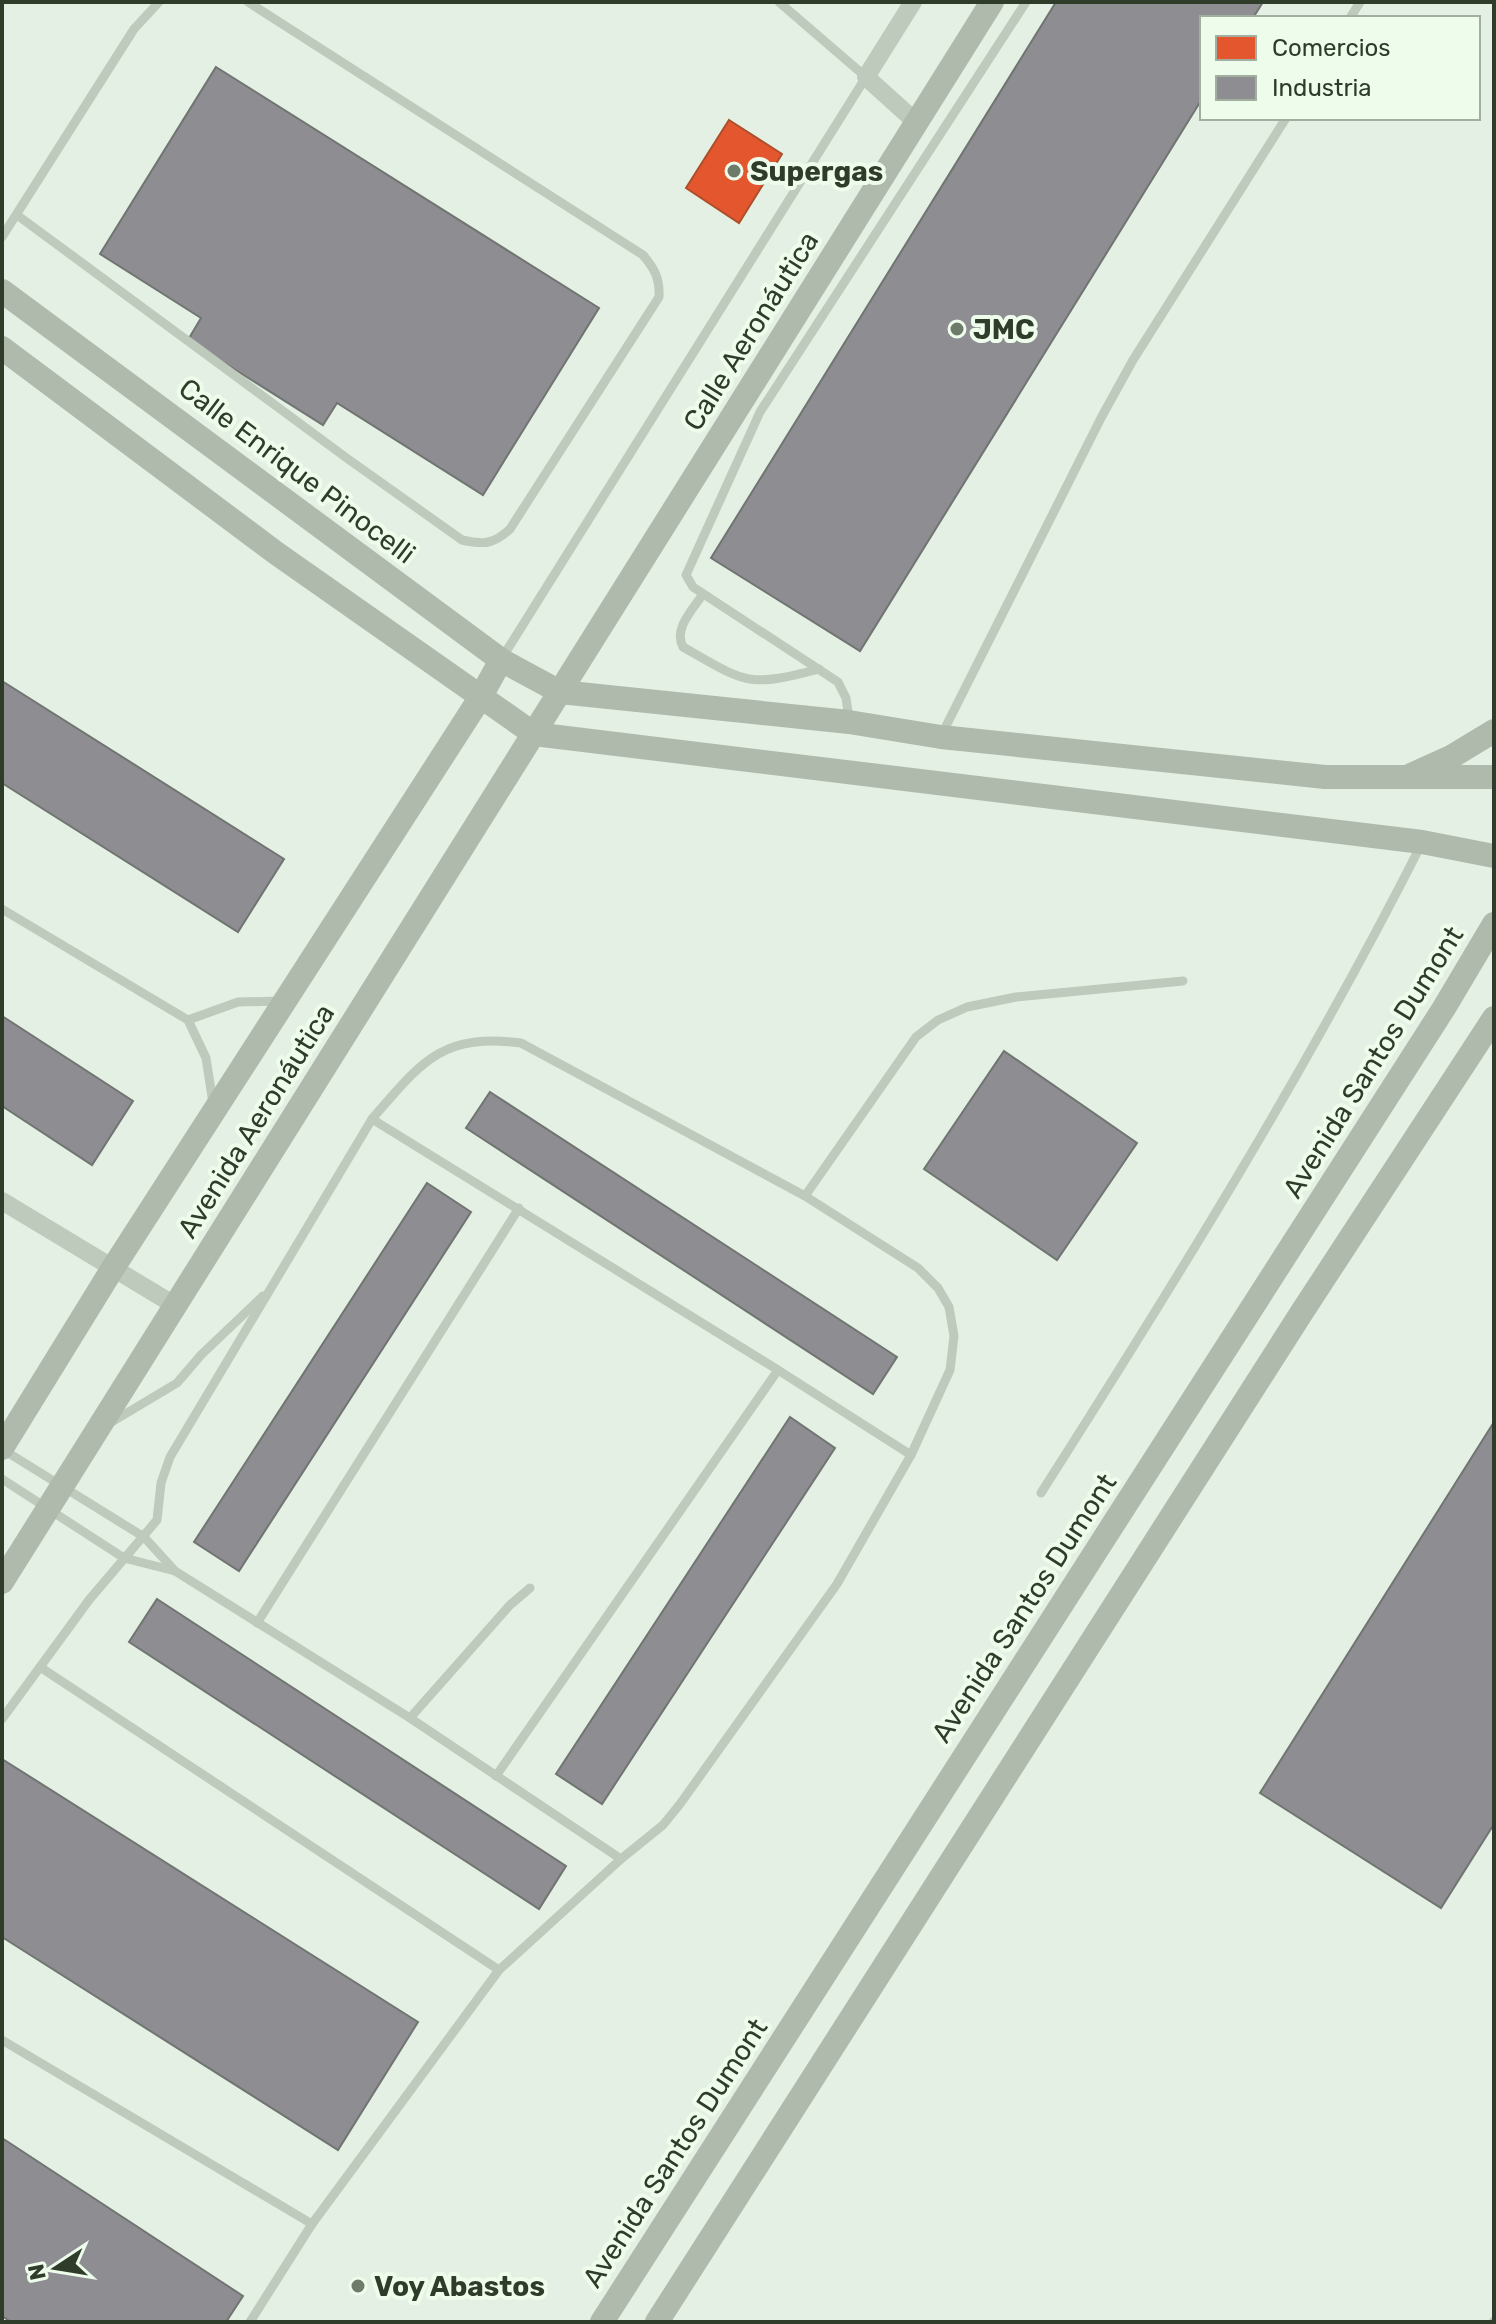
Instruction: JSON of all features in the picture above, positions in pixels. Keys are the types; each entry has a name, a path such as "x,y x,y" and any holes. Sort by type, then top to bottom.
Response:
{"main road":[{"name":"Calle Aeronáutica","path":"560,692 992,2"},
{"name":"Calle Enrique Pinocelli","path":"2,291 501,660 560,692"},
{"path":"2,348 276,553 534,734 1422,842 1494,856"},
{"name":"Avenida Aeronáutica","path":"2,1448 113,1268 480,698 501,660"},
{"name":"Avenida Aeronáutica","path":"2,1582 560,692"},
{"path":"560,692 849,722 941,737 1325,777 1494,777"},
{"path":"1406,777 1451,757 1494,731"},
{"name":"Avenida Santos Dumont","path":"602,2322 1444,1008 1494,924"},
{"path":"657,2322 1302,1312 1494,1018"}],"street":[{"path":"913,2 866,77 917,123"},
{"path":"2,1201 176,1306"}],"lane":[{"path":"2,237 134,29 159,2"},
{"path":"17,215 462,540 478,544 496,542 510,529 659,297 660,284 655,270 643,255 248,2"},
{"path":"501,660 866,77 779,2"},
{"path":"849,722 843,690 838,682 703,594 688,582 688,565 760,412 1026,2"},
{"path":"941,737 1133,360 1285,120"},
{"path":"703,594 679,633 683,647 739,678 773,681 819,669"},
{"path":"1041,1493 1202,1239 1364,957 1422,842"},
{"path":"2,909 188,1020 206,1058 214,1110"},
{"path":"805,1196 916,1037 938,1020 967,1007 1016,997 1183,981"},
{"path":"188,1020 238,1002 284,1001"},
{"path":"2,1719 89,1600 157,1520 164,1469 372,1119 415,1070 440,1051 466,1042 493,1040 521,1043 805,1196 918,1268 938,1288 949,1307 954,1336 950,1370 911,1455 837,1584 663,1825 499,1970 312,2224 250,2322"},
{"path":"372,1119 911,1455"},
{"path":"257,1623 519,1208"},
{"path":"96,1431 177,1383 201,1355 271,1288"},
{"path":"496,1776 778,1370"},
{"path":"2,1448 144,1537 175,1571 410,1718 621,1859"},
{"path":"2,1479 124,1558 175,1571"},
{"path":"410,1718 510,1605 530,1588"},
{"path":"40,1667 499,1970"},
{"path":"2,2040 312,2224"}],"building: Comercios":[{"name":"Supergas","path":"729,120 782,154 739,223 686,188"}],"building: Industria":[{"name":"JMC","path":"1056,2 1263,2 1254,16 1200,16 1200,102 860,651 711,558"},
{"path":"216,67 599,308 483,495 337,403 323,425 188,340 201,318 100,254"},
{"path":"2,681 284,859 238,932 2,783"},
{"path":"2,1016 133,1101 92,1165 2,1106"},
{"path":"1004,1051 1137,1143 1057,1260 924,1169"},
{"path":"490,1092 897,1357 873,1394 466,1128"},
{"path":"427,1183 471,1212 239,1571 194,1542"},
{"path":"790,1417 835,1448 602,1804 556,1774"},
{"path":"1494,1422 1494,1824 1441,1908 1260,1793"},
{"path":"157,1599 566,1866 539,1909 129,1642"},
{"path":"2,1759 418,2022 338,2150 2,1937"},
{"path":"2,2138 243,2296 226,2322 11,2322 2,2316"}],"place":[{"name":"Supergas","path":"734,171"},
{"name":"JMC","path":"957,329"},
{"name":"Voy Abastos","path":"358,2286"}]}
